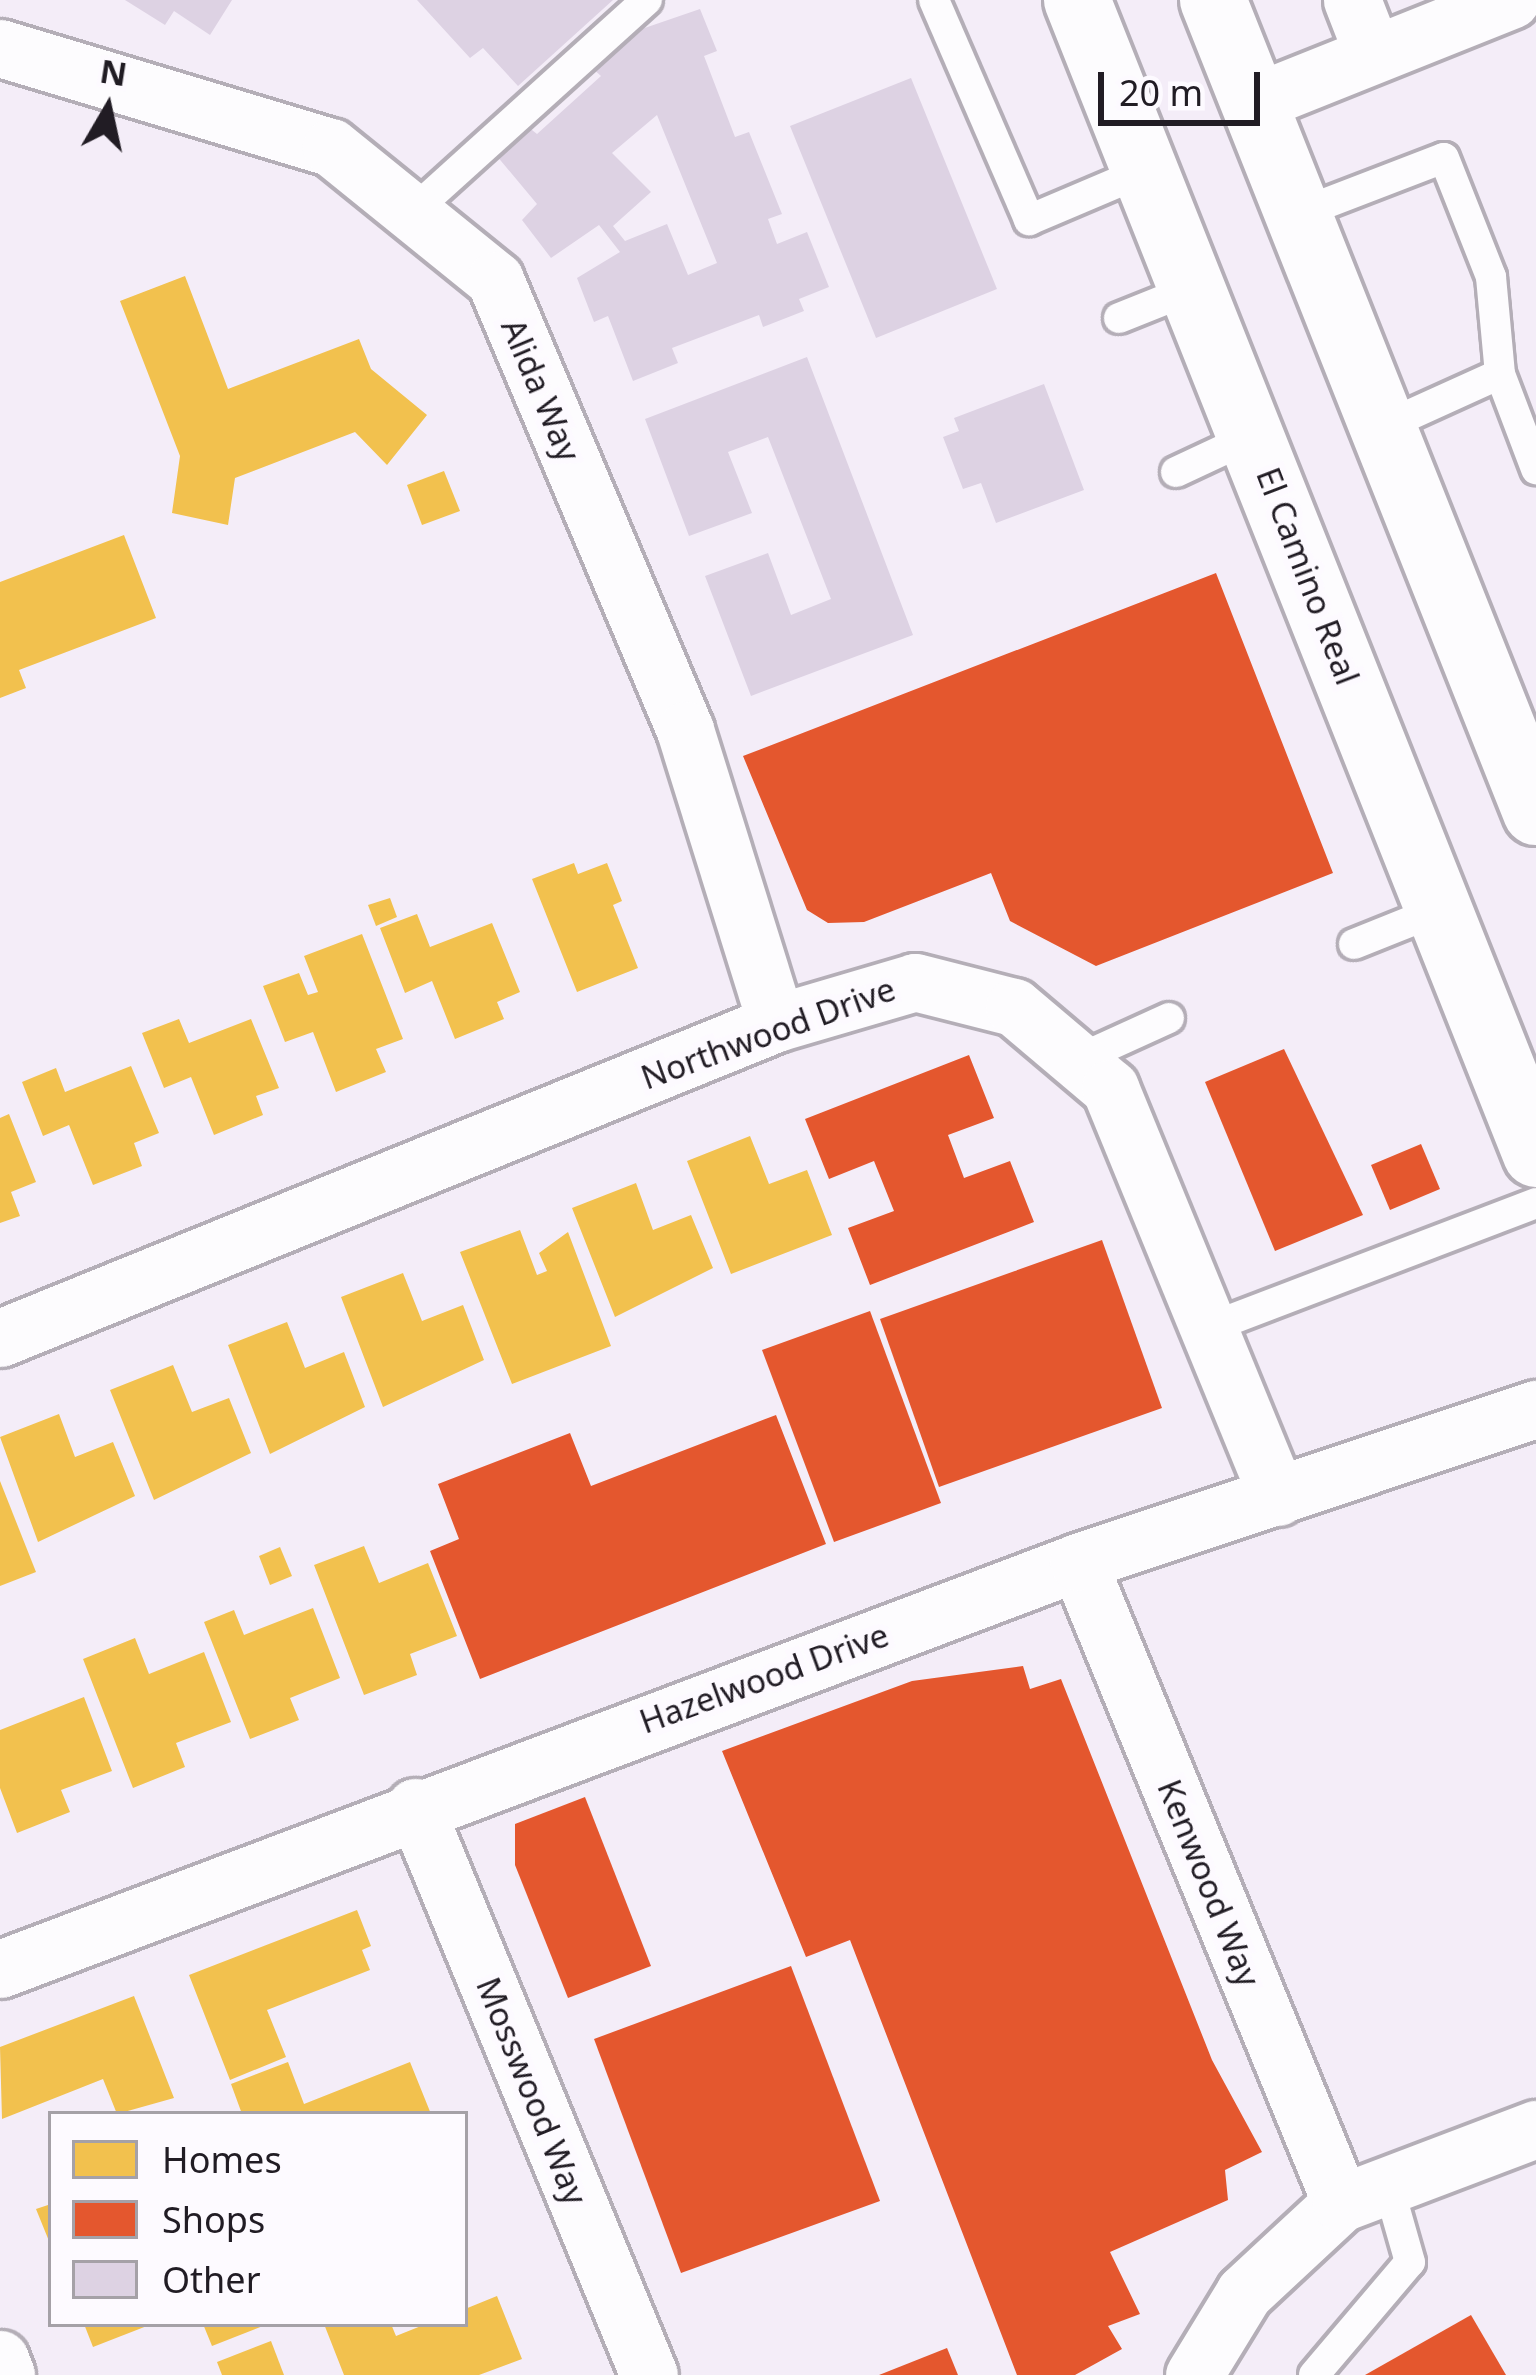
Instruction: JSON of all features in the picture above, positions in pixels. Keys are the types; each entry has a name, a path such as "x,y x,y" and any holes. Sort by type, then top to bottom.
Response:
{"main road":[{"name":"El Camino Real","path":"1078,0 1536,1154"},
{"path":"1213,0 1536,812"}],"street":[{"path":"1352,0 1373,54"},
{"path":"1253,103 1511,0"},
{"name":"Alida Way","path":"0,48 331,147 495,280 685,730 776,1023"},
{"name":"Northwood Drive","path":"0,1338 776,1023 915,982 1014,1006 1110,1088 1278,1497"},
{"name":"Hazelwood Drive","path":"0,1969 415,1807 1078,1562 1536,1409"},
{"name":"Kenwood Way","path":"1078,1562 1364,2194"},
{"name":"Mosswood Way","path":"415,1807 649,2375"},
{"path":"1195,2375 1244,2294 1364,2194 1534,2136"},
{"path":"0,2359 6,2375"}],"lane":[{"path":"411,213 647,0"},
{"path":"934,0 1029,220 1147,170"},
{"path":"1298,214 1444,158 1491,277 1500,374 1536,469"},
{"path":"1120,318 1194,289"},
{"path":"1383,427 1500,374"},
{"path":"1176,472 1253,436"},
{"path":"1354,944 1439,910"},
{"path":"1077,1060 1169,1018"},
{"path":"1209,1328 1536,1203"},
{"path":"1314,2375 1410,2262 1364,2194"}],"building: Homes":[{"path":"185,276 228,389 359,339 371,369 427,415 387,465 355,432 235,478 228,525 172,513 180,456 120,301"},
{"path":"444,471 460,511 422,525 407,485"},
{"path":"124,535 156,618 19,670 26,688 0,698 0,582"},
{"path":"574,863 578,874 607,863 622,901 613,905 638,968 577,992 532,879"},
{"path":"390,898 397,917 376,926 368,905"},
{"path":"417,914 430,947 492,923 520,992 497,1002 504,1019 455,1039 432,981 405,993 380,928"},
{"path":"362,934 403,1039 376,1049 386,1072 336,1092 313,1032 285,1042 263,986 299,973 308,995 318,992 304,956"},
{"path":"179,1019 189,1043 251,1019 279,1088 256,1096 263,1115 214,1135 191,1077 164,1088 142,1033"},
{"path":"131,1066 159,1133 134,1143 142,1166 93,1185 69,1125 43,1136 22,1082 56,1068 65,1092"},
{"path":"9,1114 36,1182 11,1192 20,1216 0,1223 0,1118"},
{"path":"750,1136 769,1184 807,1170 832,1235 731,1274 687,1161"},
{"path":"636,1183 653,1230 691,1215 713,1268 615,1317 572,1208"},
{"path":"520,1230 537,1275 547,1271 539,1253 568,1232 611,1346 512,1384 460,1252"},
{"path":"403,1273 422,1321 463,1305 484,1360 383,1407 341,1297"},
{"path":"287,1322 305,1368 344,1352 365,1407 270,1454 228,1345"},
{"path":"173,1365 192,1412 229,1398 251,1453 154,1500 110,1390"},
{"path":"59,1414 75,1457 113,1442 135,1496 38,1542 0,1437"},
{"path":"0,1481 36,1572 0,1586"},
{"path":"364,1546 379,1583 428,1563 457,1636 410,1654 417,1675 364,1695 314,1565"},
{"path":"280,1547 292,1576 270,1585 259,1556"},
{"path":"313,1608 340,1678 290,1698 299,1720 250,1739 204,1622 234,1610 244,1635"},
{"path":"135,1638 149,1674 204,1652 231,1722 176,1743 185,1767 133,1788 83,1659"},
{"path":"84,1697 112,1771 61,1790 70,1812 17,1833 0,1788 0,1730"},
{"path":"357,1910 371,1946 362,1950 370,1970 267,2010 286,2057 230,2080 189,1975"},
{"path":"134,1996 174,2098 116,2111 103,2079 2,2119 0,2047"},
{"path":"288,2062 304,2104 410,2062 430,2111 241,2111 231,2084"},
{"path":"48,2205 48,2239 36,2209"},
{"path":"497,2296 522,2359 479,2375 344,2375 325,2327 392,2327 396,2336 418,2327 468,2327 468,2308"},
{"path":"85,2327 144,2327 93,2347"},
{"path":"204,2327 260,2327 212,2346"},
{"path":"271,2341 284,2375 222,2375 217,2362"}],"building: Shops":[{"path":"1216,573 1333,873 1096,966 1010,921 991,873 864,922 828,923 807,910 743,756"},
{"path":"1284,1049 1363,1215 1275,1251 1205,1082"},
{"path":"969,1055 994,1118 948,1135 964,1178 1010,1161 1034,1222 870,1285 848,1228 894,1211 874,1161 829,1179 805,1119"},
{"path":"1421,1144 1440,1189 1390,1210 1371,1165"},
{"path":"1102,1240 1162,1408 939,1487 880,1319"},
{"path":"870,1311 941,1503 834,1542 762,1350"},
{"path":"776,1415 826,1544 480,1679 430,1551 459,1539 438,1484 570,1433 591,1486"},
{"path":"1023,1666 1030,1689 1061,1679 1212,2060 1262,2152 1225,2170 1228,2200 1110,2252 1140,2314 1108,2326 1122,2349 1075,2375 1017,2375 850,1940 806,1957 722,1751 912,1681"},
{"path":"585,1797 651,1966 568,1998 515,1865 515,1824"},
{"path":"791,1966 880,2201 681,2273 594,2039"},
{"path":"1471,2315 1506,2375 1365,2375"},
{"path":"947,2348 958,2375 879,2375"}],"building: Other":[{"path":"125,0 232,0 210,35 174,11 165,25"},
{"path":"417,0 613,0 518,86 483,48 470,58"},
{"path":"700,9 717,51 704,56 735,137 749,132 782,214 768,219 777,244 807,232 829,287 799,299 804,311 763,327 759,315 672,348 678,363 633,381 608,316 594,322 577,278 620,252 599,225 551,258 522,220 537,204 496,155 527,126 537,134 601,76 592,68 633,32","holes":["657,115 717,263 688,275 667,224 625,241 613,226 651,192 612,153"]},
{"path":"911,78 997,289 876,338 790,126"},
{"path":"807,357 913,635 751,696 705,576 768,553 791,615 831,599 768,437 728,452 752,513 689,536 645,419"},
{"path":"1044,384 1084,490 996,523 981,483 963,489 943,437 959,431 954,418"}]}
